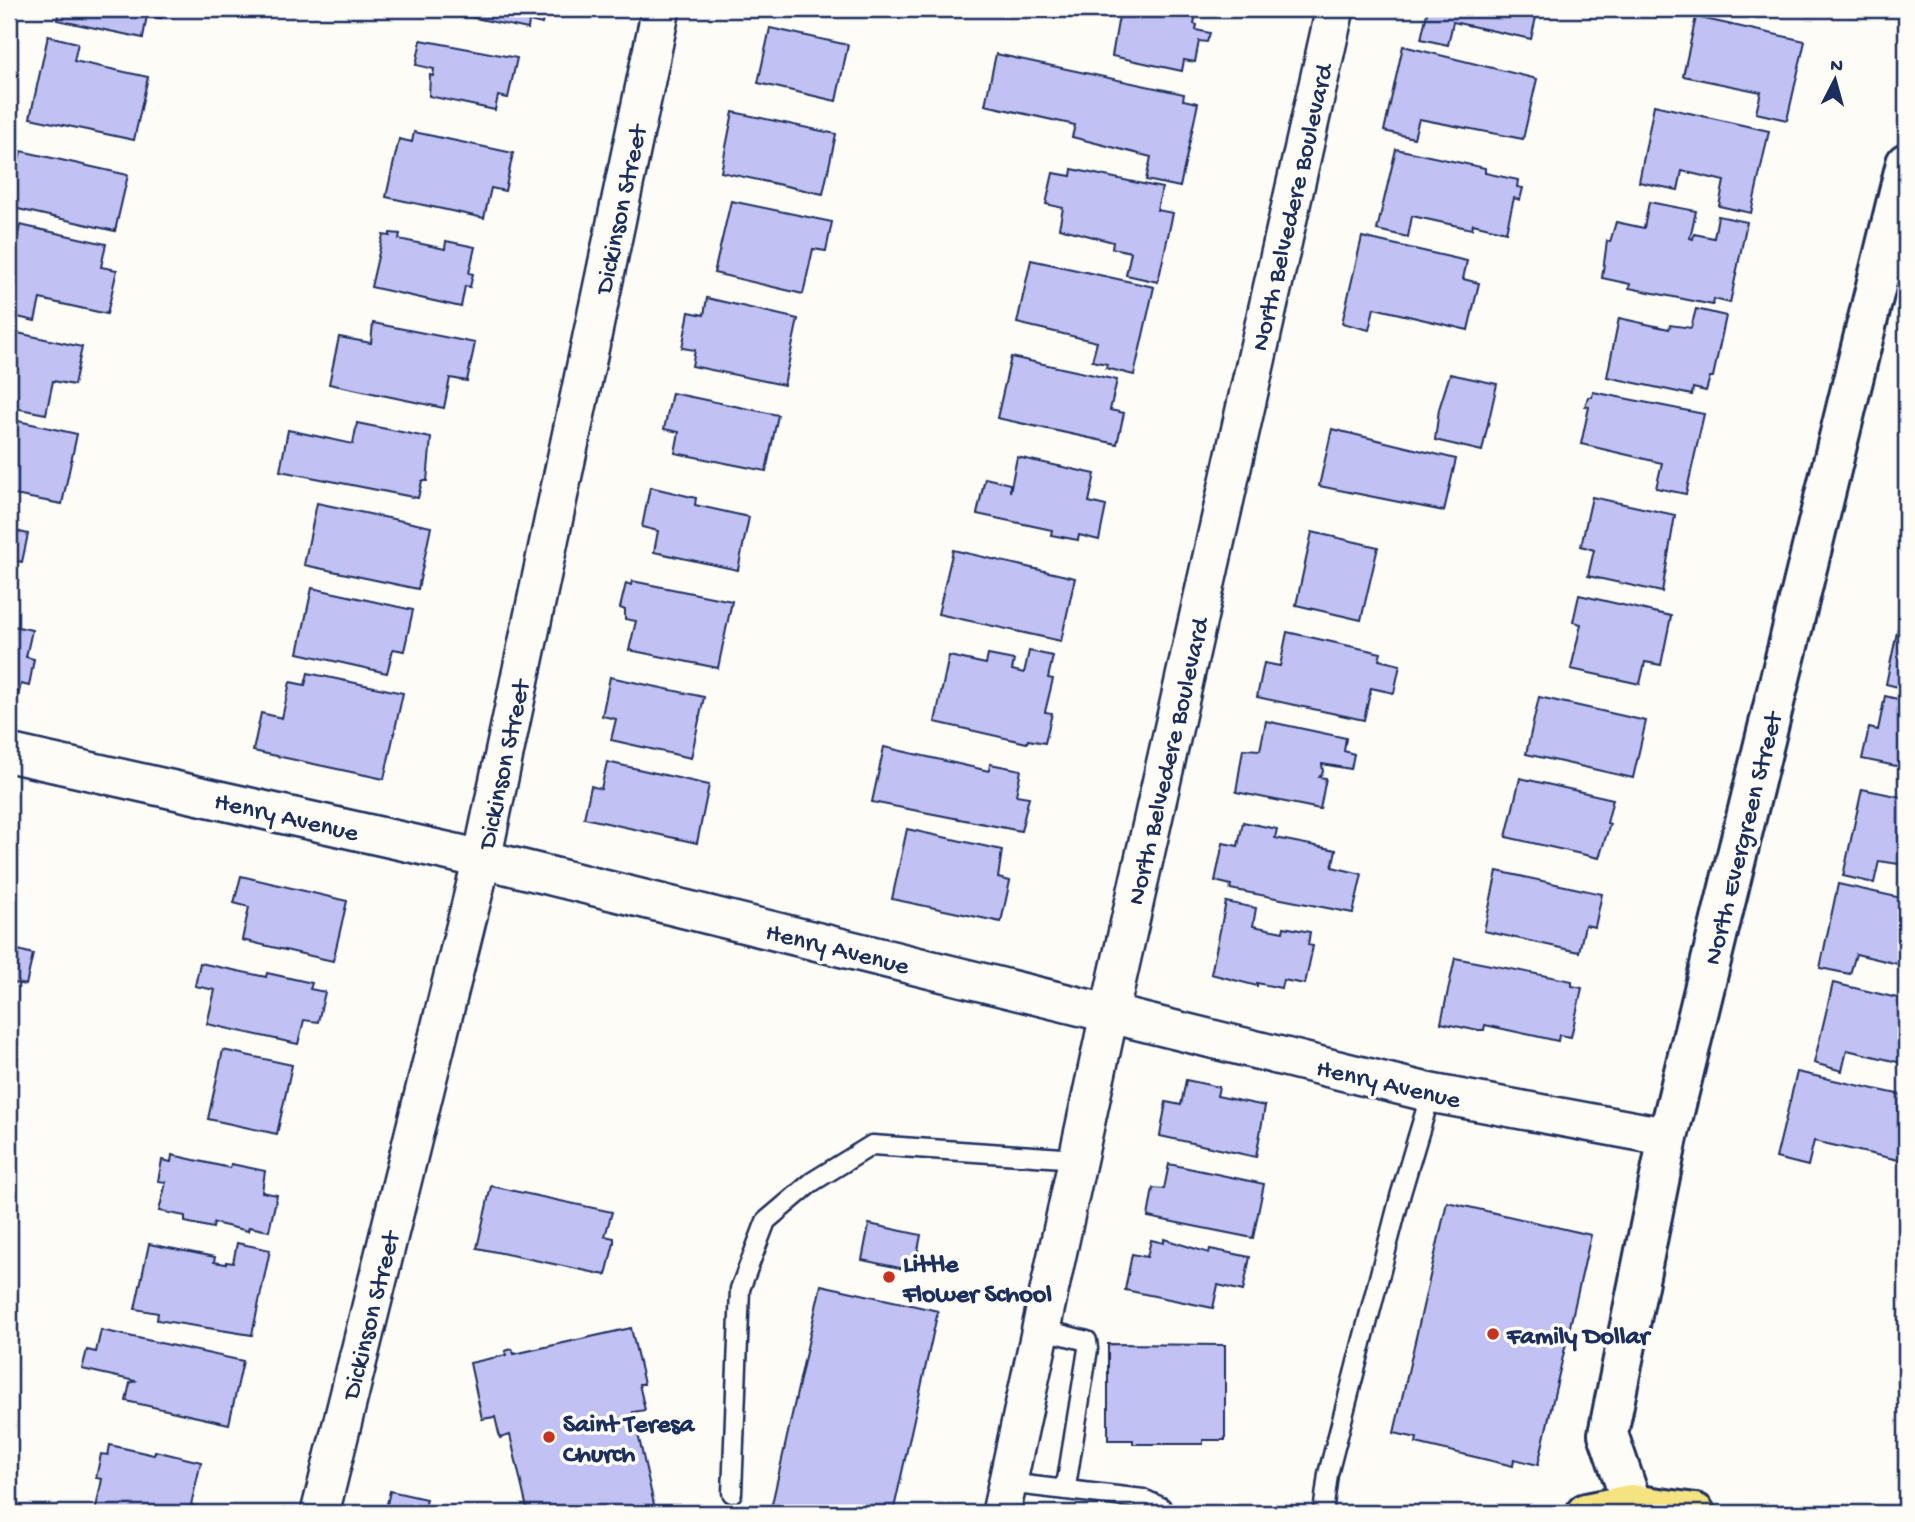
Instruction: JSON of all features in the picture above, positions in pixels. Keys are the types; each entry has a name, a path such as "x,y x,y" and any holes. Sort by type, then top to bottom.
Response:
{"main road":[{"path":"1586,1513 1633,1508 1695,1513"}],"street":[{"name":"Dickinson Street","path":"320,1513 482,859 661,9"},
{"name":"North Belvedere Boulevard","path":"1004,1498 1109,1015 1335,9"},
{"name":"North Evergreen Street","path":"1633,1508 1608,1434 1668,1137 1906,163"},
{"name":"Henry Avenue","path":"9,753 482,859 1431,1093 1668,1137"}],"lane":[{"path":"1323,1513 1328,1474 1401,1193 1431,1093"},
{"path":"732,1493 740,1289 766,1221 812,1182 872,1145 1078,1159"},
{"path":"1041,1329 1087,1341 1088,1349 1067,1480 1062,1488"},
{"path":"1004,1498 1062,1488 1143,1499 1161,1507 1163,1513"}],"building":[{"path":"59,9 163,9 161,18 147,15 143,38 57,20"},
{"path":"545,9 542,24 529,21 528,29 436,10"},
{"path":"1110,9 1197,9 1194,24 1197,25 1196,30 1210,33 1207,42 1199,41 1195,62 1184,60 1182,71 1112,56 1119,16 1109,13"},
{"path":"1428,9 1538,9 1531,39 1453,22 1448,45 1421,39"},
{"path":"1696,17 1805,41 1787,120 1756,113 1761,92 1683,76"},
{"path":"770,28 848,45 836,101 758,83"},
{"path":"48,36 78,43 74,61 148,77 134,140 30,118"},
{"path":"421,40 517,58 508,98 498,96 495,110 429,96 430,75 433,76 434,69 416,65"},
{"path":"1403,46 1537,79 1523,139 1419,119 1414,138 1384,131"},
{"path":"996,54 1184,94 1183,100 1198,103 1180,187 1146,180 1151,157 1072,137 1075,125 985,105"},
{"path":"1654,105 1769,131 1751,213 1719,206 1724,181 1682,171 1678,190 1639,182"},
{"path":"733,112 836,134 823,194 721,172"},
{"path":"414,132 513,153 505,191 491,188 484,218 386,197 399,139 412,142"},
{"path":"1396,149 1485,168 1485,173 1518,180 1517,187 1523,188 1520,200 1514,198 1506,232 1473,224 1472,229 1412,216 1408,237 1377,230"},
{"path":"21,151 128,175 115,231 9,207"},
{"path":"1072,169 1162,188 1157,210 1173,213 1158,282 1126,275 1131,252 1112,248 1113,242 1059,228 1063,208 1046,204 1053,173 1071,176"},
{"path":"731,201 832,222 826,251 813,249 803,294 714,273"},
{"path":"1649,202 1696,211 1690,238 1693,239 1694,234 1714,238 1718,216 1747,222 1730,303 1714,299 1713,305 1629,288 1630,284 1602,278 1607,241 1610,242 1616,222 1644,228"},
{"path":"20,225 106,244 101,267 117,270 107,314 40,299 35,321 9,315 9,246 15,248"},
{"path":"390,233 400,234 399,239 445,249 446,241 475,247 469,273 473,274 470,287 465,286 461,307 371,287 383,235 390,236"},
{"path":"1362,237 1467,261 1463,279 1479,283 1468,330 1374,308 1369,330 1342,323"},
{"path":"1031,260 1154,287 1134,375 1106,368 1107,364 1092,361 1097,342 1017,323"},
{"path":"707,298 798,319 784,385 692,366 695,350 682,348 689,312 704,315"},
{"path":"1696,309 1726,316 1713,377 1710,377 1706,391 1693,388 1692,395 1607,377 1619,318 1669,329 1670,325 1691,328"},
{"path":"373,323 475,343 467,381 450,378 444,408 329,384 339,337 371,343"},
{"path":"9,333 82,347 74,385 53,381 46,414 9,407"},
{"path":"1011,357 1117,380 1110,410 1124,413 1117,444 997,418"},
{"path":"1450,374 1497,384 1482,451 1435,440 1439,409"},
{"path":"1593,392 1704,414 1686,494 1656,488 1662,463 1581,444 1589,407 1585,406"},
{"path":"672,393 778,415 766,471 675,453 679,432 664,429"},
{"path":"9,419 77,434 62,504 9,494"},
{"path":"357,423 431,438 427,481 422,481 418,498 280,471 288,430 353,444"},
{"path":"1332,429 1456,459 1444,511 1319,486"},
{"path":"1017,457 1095,474 1089,502 1106,506 1099,540 1079,535 1078,540 1051,535 1052,530 977,514 985,478 1010,484 1010,492"},
{"path":"650,487 696,498 695,505 749,517 738,570 654,552 658,531 642,527"},
{"path":"1592,497 1675,515 1662,592 1588,576 1594,550 1581,546"},
{"path":"317,503 431,527 418,589 304,565"},
{"path":"9,523 17,524 16,531 28,534 22,562 9,559"},
{"path":"1312,532 1378,547 1361,620 1296,605"},
{"path":"953,550 1075,578 1061,641 938,614"},
{"path":"632,581 732,601 718,668 629,650 636,621 625,619 625,610 620,608 626,583 631,585"},
{"path":"312,588 413,610 404,651 393,649 387,673 298,653"},
{"path":"1579,595 1671,616 1661,665 1645,662 1640,684 1571,669 1581,624 1573,622"},
{"path":"1904,599 1906,600 1906,689 1886,684"},
{"path":"9,625 32,630 26,657 34,659 29,686 21,684 18,697 9,696"},
{"path":"1287,632 1381,653 1379,660 1400,665 1394,693 1371,688 1364,720 1257,697 1264,663 1280,666"},
{"path":"1029,651 1053,656 1048,678 1053,679 1045,712 1052,713 1045,743 1028,740 1027,743 935,722 949,656 986,664 988,655 1014,660 1012,670 1024,673"},
{"path":"308,673 403,693 384,779 253,751 261,713 282,718 290,682 305,685"},
{"path":"610,677 704,697 691,758 611,740 616,719 602,716"},
{"path":"1885,696 1906,701 1906,768 1862,759 1869,728 1878,730"},
{"path":"1539,697 1646,721 1633,778 1526,754"},
{"path":"1266,721 1346,738 1344,751 1354,754 1351,769 1322,764 1323,772 1319,777 1326,778 1320,809 1236,792 1243,749 1260,750"},
{"path":"884,747 989,771 990,764 1021,770 1016,795 1029,797 1021,831 872,802"},
{"path":"607,762 709,785 697,843 584,818 591,786 601,789"},
{"path":"1520,778 1613,799 1607,823 1610,824 1599,858 1506,837"},
{"path":"1862,789 1906,798 1906,865 1879,861 1874,883 1843,876"},
{"path":"1243,822 1277,829 1275,838 1336,850 1332,867 1362,874 1353,913 1230,889 1231,885 1215,881 1223,843 1238,846"},
{"path":"907,829 1002,850 998,878 1010,881 1001,922 892,899"},
{"path":"1497,871 1602,894 1595,927 1585,925 1579,952 1484,931"},
{"path":"241,876 347,901 333,961 242,940 249,907 234,903"},
{"path":"1838,884 1906,899 1906,966 1856,954 1850,974 1820,968"},
{"path":"1226,902 1256,908 1253,926 1283,932 1284,927 1310,932 1308,945 1313,946 1305,984 1283,980 1281,988 1257,983 1257,986 1211,974"},
{"path":"9,922 17,924 11,948 33,954 26,985 9,982"},
{"path":"1455,958 1572,981 1572,986 1582,988 1571,1037 1559,1035 1558,1041 1485,1025 1484,1030 1474,1030 1441,1023"},
{"path":"200,963 266,977 267,973 312,983 310,989 325,992 318,1022 304,1020 298,1044 207,1024 215,990 195,986"},
{"path":"1833,983 1906,1000 1906,1064 1847,1050 1842,1071 1814,1063"},
{"path":"223,1050 292,1065 277,1134 208,1119"},
{"path":"1797,1072 1902,1095 1899,1111 1906,1112 1903,1161 1814,1141 1808,1166 1776,1158"},
{"path":"1186,1080 1219,1087 1217,1096 1265,1106 1256,1157 1160,1136 1166,1102 1181,1105"},
{"path":"172,1155 230,1168 231,1164 265,1171 262,1192 277,1195 269,1231 249,1227 248,1231 214,1223 213,1228 185,1222 185,1216 159,1211 166,1182 158,1181 162,1160 171,1162"},
{"path":"1169,1164 1264,1184 1253,1238 1148,1217 1153,1188 1164,1189"},
{"path":"491,1186 612,1212 605,1236 614,1238 614,1243 606,1275 477,1248"},
{"name":"Family Dollar","path":"1447,1202 1591,1235 1538,1465 1514,1459 1513,1466 1416,1443 1417,1438 1394,1433"},
{"path":"869,1224 921,1235 914,1271 862,1260"},
{"path":"1164,1239 1209,1253 1210,1249 1250,1257 1243,1291 1218,1285 1213,1308 1125,1290 1132,1254 1147,1257 1151,1240 1164,1243"},
{"path":"237,1243 270,1250 252,1335 157,1320 158,1313 135,1309 149,1244 215,1257 214,1262 226,1264 233,1263"},
{"path":"821,1285 938,1311 893,1513 770,1513"},
{"path":"631,1328 644,1384 639,1384 645,1410 633,1412 656,1513 528,1513 510,1435 500,1438 495,1417 482,1419 470,1363 506,1355 505,1351 512,1349 514,1354"},
{"path":"101,1330 243,1361 229,1424 126,1401 130,1383 135,1381 82,1369 87,1350 96,1352"},
{"path":"1108,1344 1225,1345 1225,1440 1203,1440 1203,1444 1133,1444 1133,1440 1108,1440"},
{"path":"110,1445 154,1455 155,1451 201,1462 191,1505 196,1506 194,1513 95,1513 102,1479 96,1478 101,1454 108,1455"},
{"path":"390,1491 426,1499 423,1513 385,1513"}],"place":[{"name":"Little Flower School","path":"889,1277"},
{"name":"Family Dollar","path":"1493,1334"},
{"name":"Saint Teresa Church","path":"549,1437"}]}
